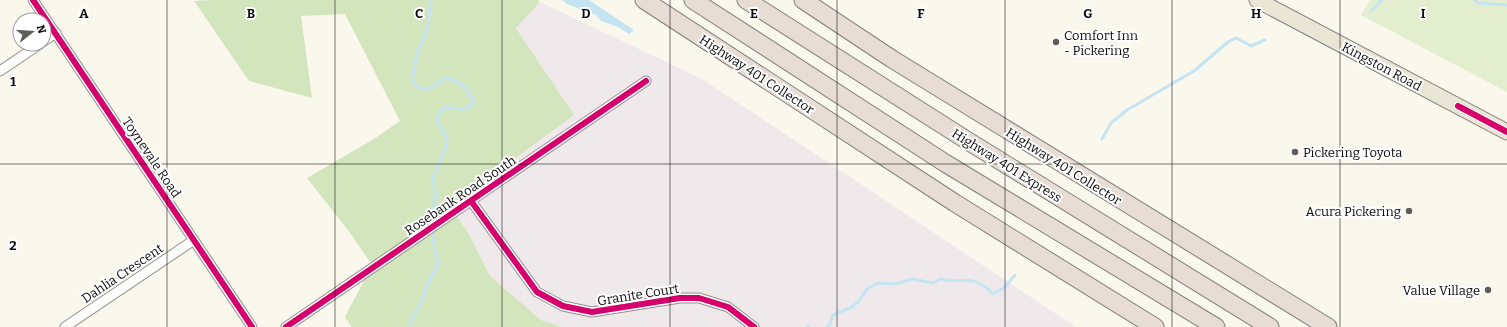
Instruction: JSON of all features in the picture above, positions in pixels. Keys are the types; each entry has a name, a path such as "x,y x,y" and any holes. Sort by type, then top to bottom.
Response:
{"highway":[{"name":"Highway 401 Collector","path":"644,0 955,203 1155,327"},
{"path":"694,0 945,163 1216,327"},
{"name":"Highway 401 Express","path":"746,0 968,141 1270,327"},
{"name":"Highway 401 Collector","path":"803,0 898,63 1328,327"},
{"path":"1064,271 1140,327"},
{"path":"1290,304 1341,327"}],"main road":[{"name":"Kingston Road","path":"1257,0 1507,132"}],"street":[{"name":"Toynevale Road","path":"34,0 252,327"},
{"path":"52,36 56,33"},
{"path":"0,71 28,52"},
{"name":"Rosebank Road South","path":"286,327 646,81"},
{"name":"Granite Court","path":"471,201 537,292 564,306 592,312 680,298 699,298 728,307 754,327"},
{"name":"Dahlia Crescent","path":"65,327 194,240"}],"shaded area":[{"path":"540,2 702,79 1076,327 562,327 541,320 490,276 469,234 450,206 573,115 516,27"}],"green space":[{"path":"538,0 540,2 516,28 574,115 450,206 469,234 490,276 541,320 562,327 352,327 345,317 372,265 351,234 307,178 374,139 400,121 345,14 301,16 312,98 249,81 194,1"},
{"path":"1370,0 1507,0 1507,92 1361,15"}],"water":[{"path":"562,0 589,0 634,30 629,34 618,27 601,21 596,15 567,4"}],"waterway":[{"path":"410,327 412,318 422,302 427,285 438,265 433,239 433,212 436,196 433,178 445,150 447,137 441,129 437,118 445,107 465,109 474,102 466,89 451,79 445,78 427,90 418,87 412,80 417,54 428,26 431,0"},
{"path":"1372,10 1382,0"},
{"path":"1475,0 1478,3 1507,5"},
{"path":"1102,139 1111,123 1127,110 1194,71 1228,42 1236,38 1251,46 1265,40"},
{"path":"827,327 830,324 833,315 852,307 859,301 867,289 878,283 895,284 912,279 933,283 941,279 956,281 968,280 979,283 993,294 1005,287 1015,275"}],"cycle path":[{"path":"33,0 252,327"},
{"path":"286,327 646,81"},
{"path":"1458,106 1507,132"},
{"path":"471,201 537,292 563,306 592,312 680,298 699,298 728,307 754,327"}],"place":[{"name":"Comfort Inn - Pickering","path":"1056,42"},
{"name":"Pickering Toyota","path":"1295,152"},
{"name":"Acura Pickering","path":"1409,211"},
{"name":"Value Village","path":"1488,290"}]}
